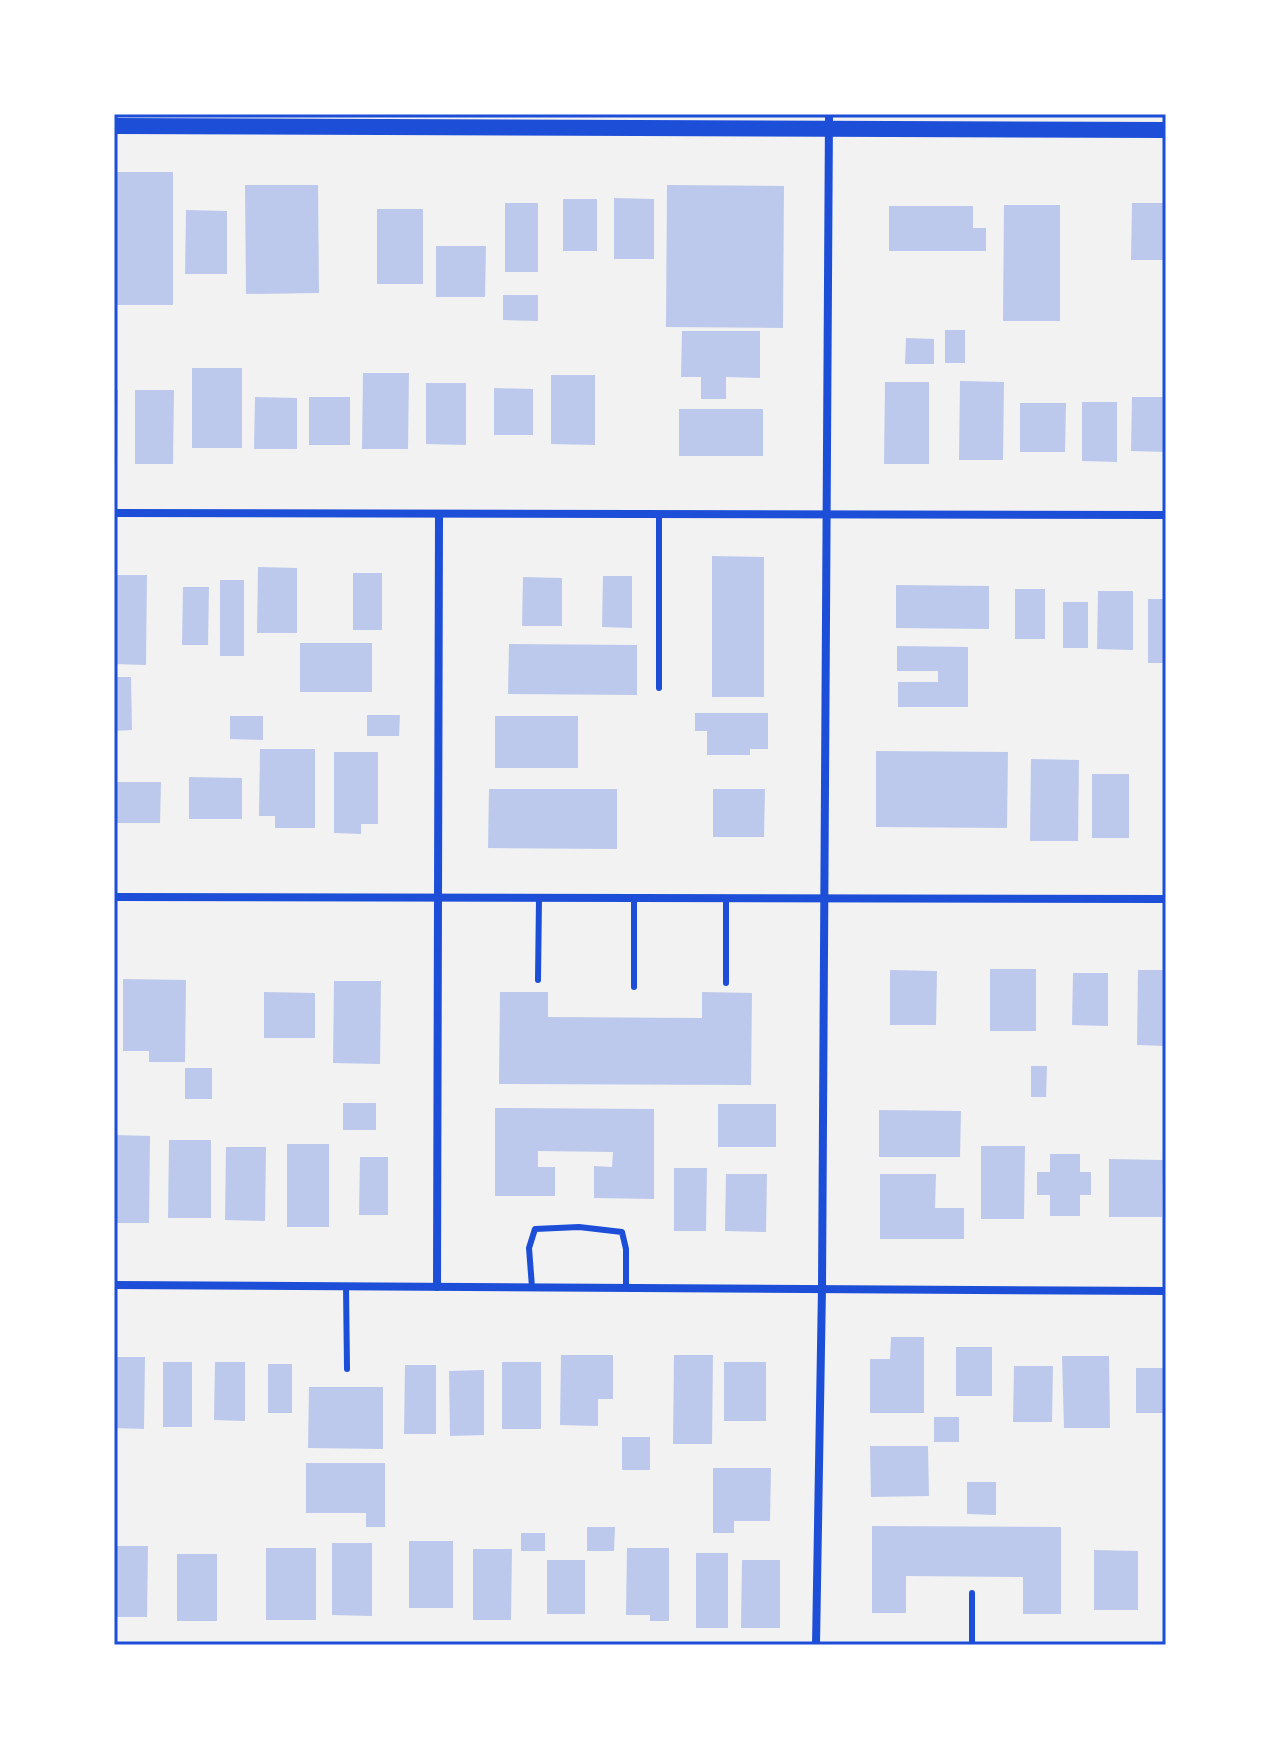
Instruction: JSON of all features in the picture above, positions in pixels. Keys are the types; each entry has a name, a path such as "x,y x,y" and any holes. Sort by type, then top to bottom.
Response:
{"main road":[{"path":"114,126 828,121 1166,130"}],"street":[{"path":"816,1645 822,1288 828,121"},
{"path":"114,513 1166,515"},
{"path":"437,1287 439,514"},
{"path":"114,897 1166,899"},
{"path":"114,1285 1166,1291"}],"lane":[{"path":"659,514 659,688"},
{"path":"538,980 539,898"},
{"path":"634,898 634,987"},
{"path":"726,898 726,983"},
{"path":"532,1287 529,1248 535,1229 579,1227 622,1232 626,1249 626,1287"},
{"path":"346,1286 347,1369"},
{"path":"972,1593 972,1645"}],"building":[{"path":"114,172 173,172 173,305 114,305"},
{"path":"245,185 318,185 319,293 246,294"},
{"path":"667,185 784,186 783,328 666,327"},
{"path":"614,198 654,199 654,259 614,259"},
{"path":"563,199 597,199 597,251 563,251"},
{"path":"505,203 538,203 538,272 505,272"},
{"path":"1132,203 1166,203 1166,260 1131,260"},
{"path":"1004,205 1060,205 1060,321 1003,321"},
{"path":"889,206 973,206 973,228 986,228 986,251 889,251"},
{"path":"377,209 423,209 423,284 377,284"},
{"path":"186,210 227,211 227,274 185,274"},
{"path":"436,246 486,246 485,297 436,297"},
{"path":"503,295 538,295 538,321 503,320"},
{"path":"945,330 965,330 965,363 945,363"},
{"path":"682,331 760,331 760,378 726,377 726,399 701,399 701,377 681,377"},
{"path":"906,338 934,339 934,364 905,364"},
{"path":"192,368 242,368 242,448 192,448"},
{"path":"363,373 409,373 408,449 362,449"},
{"path":"551,375 595,375 595,445 551,444"},
{"path":"960,381 1004,382 1003,460 959,460"},
{"path":"885,382 929,382 929,464 884,464"},
{"path":"426,383 466,383 466,445 426,444"},
{"path":"494,388 533,389 533,435 494,435"},
{"path":"114,390 118,390 117,464 114,464"},
{"path":"135,390 174,390 173,464 135,464"},
{"path":"255,397 297,398 297,449 254,449"},
{"path":"309,397 350,397 350,445 309,445"},
{"path":"1132,397 1166,397 1166,452 1131,451"},
{"path":"1082,402 1117,402 1117,462 1082,461"},
{"path":"1020,403 1066,403 1065,452 1020,452"},
{"path":"679,409 763,409 763,456 679,456"},
{"path":"712,556 764,557 764,697 712,697"},
{"path":"258,567 297,568 297,633 257,633"},
{"path":"353,573 382,573 382,630 353,630"},
{"path":"114,575 147,575 146,665 114,664"},
{"path":"603,576 632,576 632,628 602,627"},
{"path":"523,577 562,578 562,626 522,626"},
{"path":"220,580 244,580 244,656 220,656"},
{"path":"896,585 989,586 989,629 896,628"},
{"path":"183,587 209,587 208,645 182,645"},
{"path":"1015,589 1045,589 1045,639 1015,639"},
{"path":"1098,591 1133,591 1133,650 1097,649"},
{"path":"1148,599 1166,599 1166,663 1148,663"},
{"path":"1063,602 1088,602 1088,648 1063,648"},
{"path":"300,643 372,643 372,692 300,692"},
{"path":"509,644 637,645 637,695 508,694"},
{"path":"897,646 968,647 968,707 898,707 898,682 938,682 938,671 897,671"},
{"path":"114,677 131,677 132,730 114,731"},
{"path":"695,713 768,713 768,749 750,749 750,755 707,755 707,731 695,731"},
{"path":"367,715 400,715 399,736 367,736"},
{"path":"230,716 263,716 263,740 230,739"},
{"path":"495,716 578,716 578,768 495,768"},
{"path":"260,749 315,749 315,828 275,828 275,816 259,816"},
{"path":"876,751 1008,752 1007,828 876,827"},
{"path":"334,752 378,752 378,824 361,824 361,834 334,833"},
{"path":"1031,759 1079,760 1078,841 1030,841"},
{"path":"1092,774 1129,774 1129,838 1092,838"},
{"path":"189,777 242,778 242,819 189,819"},
{"path":"114,782 161,782 160,823 114,823"},
{"path":"489,789 617,789 617,849 488,848"},
{"path":"713,789 765,789 764,837 713,837"},
{"path":"990,969 1036,969 1036,1031 990,1031"},
{"path":"890,970 937,971 936,1025 890,1025"},
{"path":"1138,970 1166,970 1166,1046 1137,1045"},
{"path":"1073,973 1108,973 1108,1026 1072,1025"},
{"path":"123,979 186,980 185,1062 149,1062 149,1051 123,1051"},
{"path":"334,981 381,981 380,1064 333,1063"},
{"path":"264,992 315,993 315,1038 264,1038"},
{"path":"500,992 548,992 548,1017 702,1018 702,992 752,993 751,1085 499,1084"},
{"path":"1031,1066 1047,1066 1046,1097 1031,1097"},
{"path":"185,1068 212,1068 212,1099 185,1099"},
{"path":"343,1103 376,1103 376,1130 343,1130"},
{"path":"718,1104 776,1104 776,1147 718,1147"},
{"path":"495,1108 654,1109 654,1199 594,1198 594,1166 612,1167 613,1152 538,1151 538,1167 555,1167 555,1196 495,1196"},
{"path":"879,1110 961,1111 960,1157 879,1157"},
{"path":"114,1135 150,1136 149,1223 114,1223"},
{"path":"169,1140 211,1140 211,1218 168,1218"},
{"path":"287,1144 329,1144 329,1227 287,1227"},
{"path":"981,1146 1025,1146 1024,1219 981,1219"},
{"path":"226,1147 266,1147 265,1221 225,1220"},
{"path":"1050,1154 1080,1154 1080,1172 1091,1172 1091,1195 1080,1195 1080,1216 1050,1216 1050,1195 1037,1195 1037,1172 1050,1172"},
{"path":"360,1157 388,1157 388,1215 359,1215"},
{"path":"1109,1159 1163,1160 1162,1217 1109,1217"},
{"path":"674,1168 707,1168 706,1231 674,1231"},
{"path":"726,1174 767,1174 766,1232 725,1231"},
{"path":"880,1174 936,1174 935,1208 964,1208 964,1239 880,1239"},
{"path":"891,1337 924,1337 924,1413 870,1413 870,1359 890,1359"},
{"path":"956,1347 992,1347 992,1396 956,1396"},
{"path":"561,1355 613,1355 613,1399 598,1399 598,1426 560,1425"},
{"path":"674,1355 713,1355 712,1444 673,1444"},
{"path":"1062,1356 1109,1356 1110,1428 1064,1428"},
{"path":"114,1357 145,1357 144,1429 114,1428"},
{"path":"163,1362 192,1362 192,1427 163,1427"},
{"path":"215,1362 245,1362 245,1421 214,1420"},
{"path":"502,1362 541,1362 541,1429 502,1429"},
{"path":"724,1362 766,1362 766,1421 724,1421"},
{"path":"268,1364 292,1364 292,1413 268,1413"},
{"path":"405,1365 436,1365 436,1434 404,1434"},
{"path":"1014,1366 1053,1366 1052,1422 1013,1422"},
{"path":"1136,1368 1166,1368 1166,1413 1136,1413"},
{"path":"484,1370 484,1435 450,1436 449,1371"},
{"path":"309,1387 383,1387 383,1449 308,1448"},
{"path":"934,1417 959,1417 959,1442 934,1442"},
{"path":"622,1437 650,1437 650,1470 622,1470"},
{"path":"870,1446 928,1446 929,1496 871,1497"},
{"path":"306,1463 385,1463 385,1527 366,1527 366,1513 306,1513"},
{"path":"713,1468 771,1468 770,1521 734,1521 734,1533 713,1533"},
{"path":"967,1482 996,1482 996,1515 967,1514"},
{"path":"872,1526 1061,1527 1061,1614 1023,1614 1023,1577 906,1576 906,1613 872,1613"},
{"path":"587,1527 615,1527 614,1551 587,1551"},
{"path":"521,1533 545,1533 545,1551 521,1551"},
{"path":"409,1541 453,1541 453,1608 409,1608"},
{"path":"332,1543 372,1543 372,1616 332,1615"},
{"path":"114,1546 148,1546 147,1617 114,1617"},
{"path":"266,1548 316,1548 316,1620 266,1620"},
{"path":"627,1548 669,1548 669,1621 650,1621 650,1615 626,1615"},
{"path":"473,1549 512,1549 511,1620 473,1620"},
{"path":"1094,1550 1138,1551 1138,1610 1094,1610"},
{"path":"696,1553 728,1553 728,1628 696,1628"},
{"path":"177,1554 217,1554 217,1621 177,1621"},
{"path":"547,1560 585,1560 585,1614 547,1614"},
{"path":"742,1560 780,1560 780,1628 741,1628"}]}
